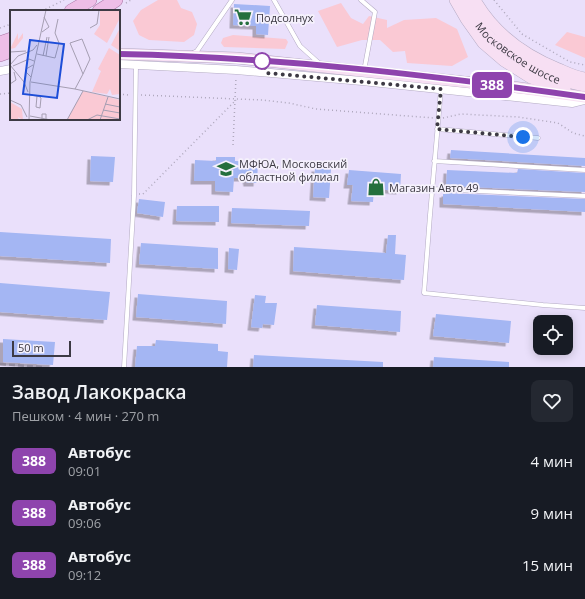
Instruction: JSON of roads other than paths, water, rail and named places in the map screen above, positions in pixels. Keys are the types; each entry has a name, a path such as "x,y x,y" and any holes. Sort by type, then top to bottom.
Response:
{"main road":[{"path":"73,10 90,0"},
{"path":"101,10 116,0"},
{"path":"454,0 466,20 484,43 504,61 531,78 585,98"},
{"name":"Московское шоссе","path":"465,0 474,16 491,38 530,66 550,77 585,86"},
{"path":"475,0 482,12 498,31 520,50 546,64 585,78"},
{"path":"0,43 10,39"},
{"path":"0,55 10,51"},
{"path":"120,54 237,58 513,87 585,98"},
{"path":"0,60 10,58"}],"street":[{"path":"120,64 236,70 572,103 585,98"},
{"path":"0,70 10,69"}],"lane":[{"path":"186,56 197,51 232,0"},
{"path":"274,0 300,46 324,67"},
{"path":"361,0 375,12 364,71"},
{"path":"124,367 134,194 136,64"},
{"path":"441,89 424,293 585,308"},
{"path":"437,129 538,138"},
{"path":"434,160 585,170"},
{"path":"432,188 585,196"}],"railway":[{"path":"0,364 43,367"}],"place":[{"name":"Подсолнух","path":"243,17"},
{"name":"МФЮА, Московский областной филиал","path":"226,169"},
{"name":"Магазин Авто 49","path":"376,187"}]}
